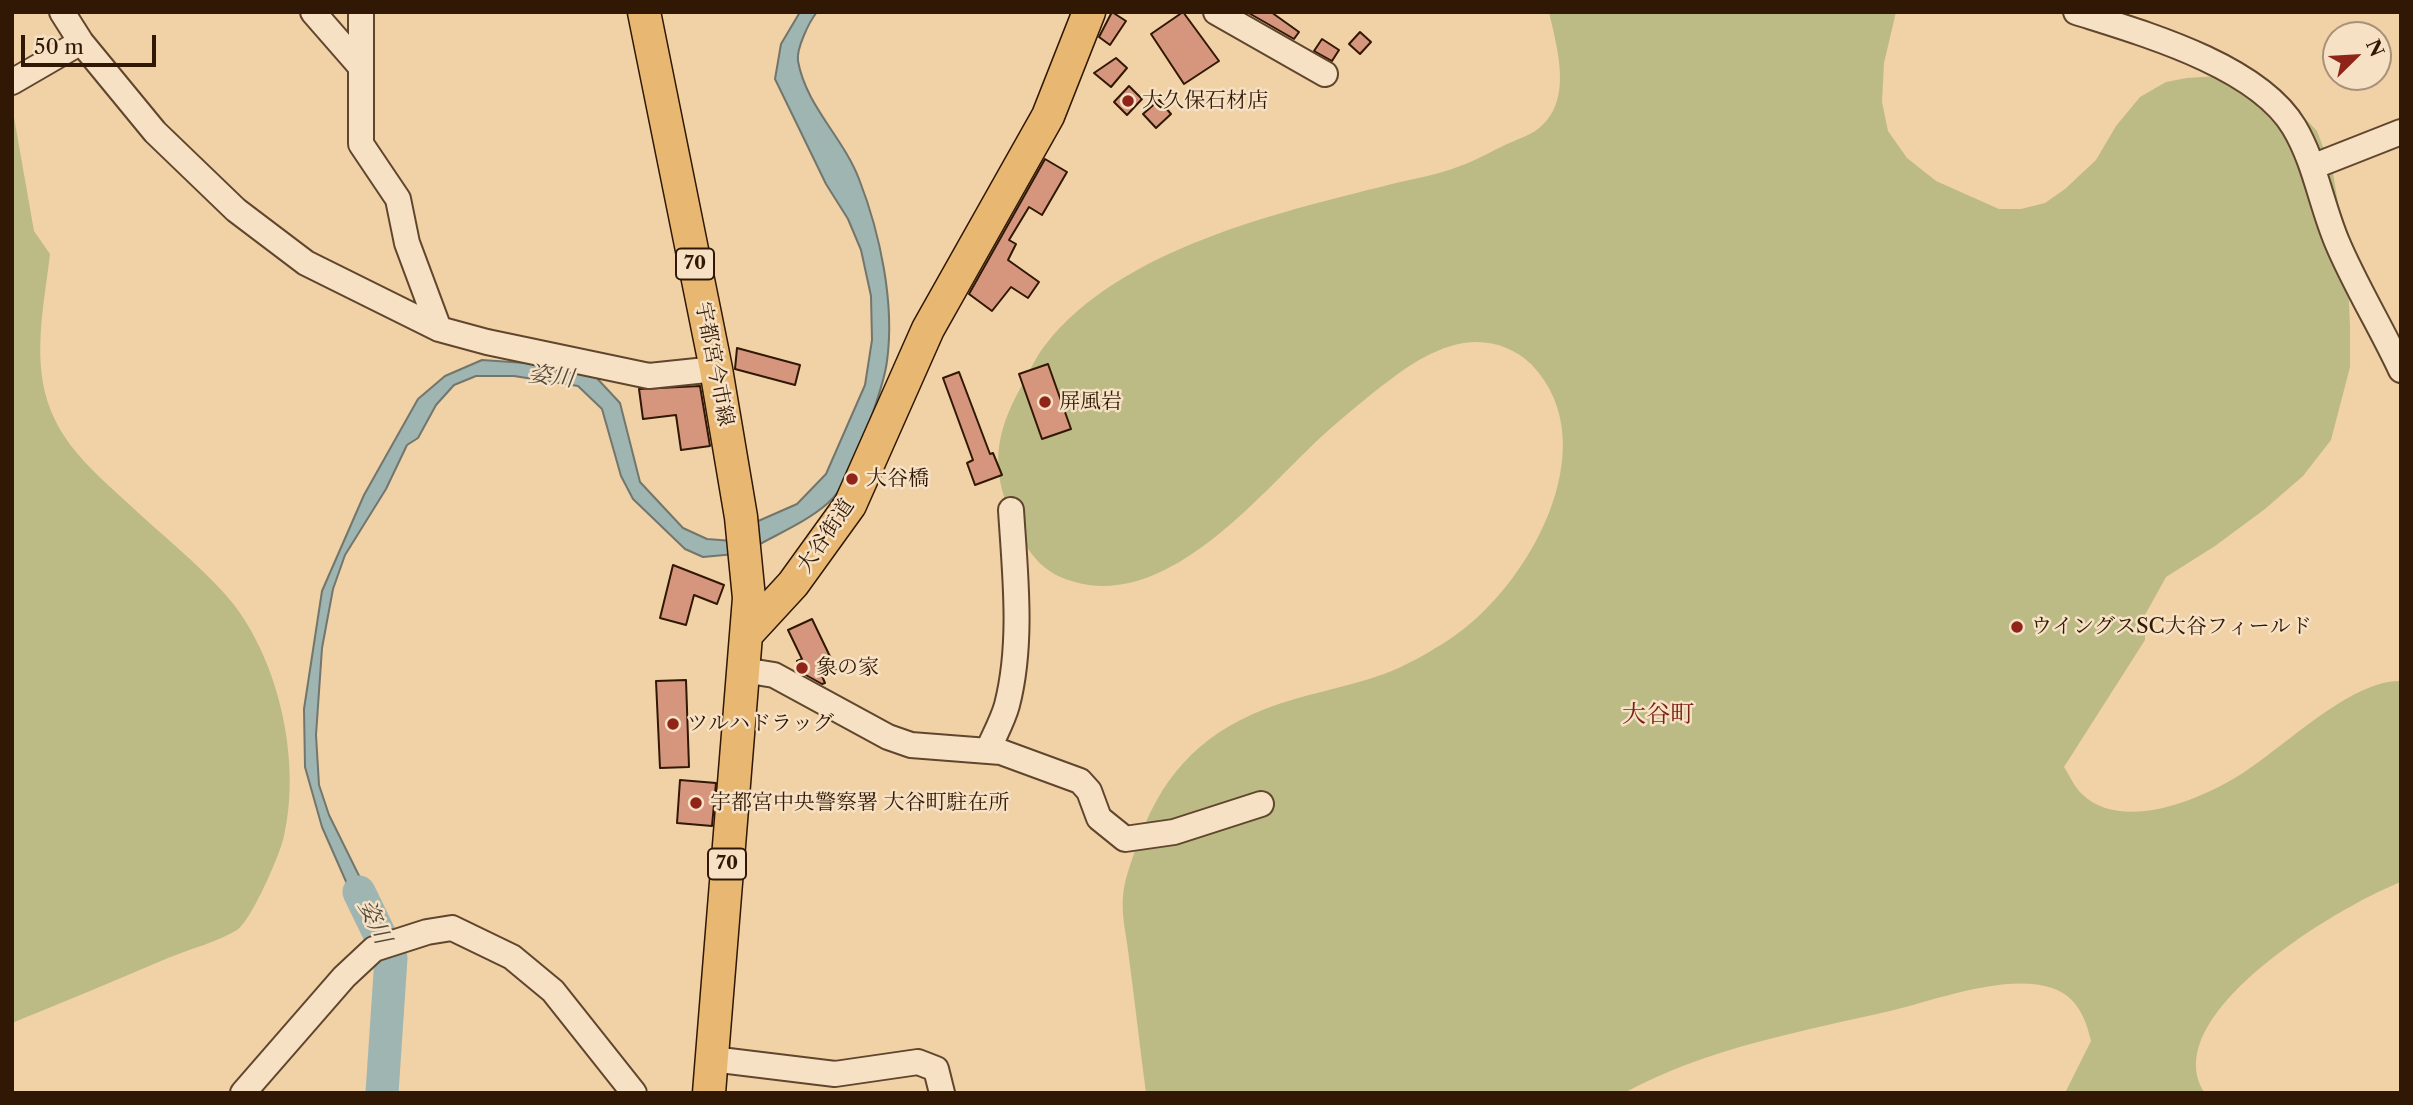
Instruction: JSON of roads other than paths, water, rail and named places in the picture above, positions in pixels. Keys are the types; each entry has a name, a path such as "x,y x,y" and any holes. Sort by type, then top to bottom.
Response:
{"main road":[{"name":"宇都宮今市線","path":"644,12 716,369 741,517 747,558 746,635"},
{"name":"大谷街道","path":"746,635 793,584 850,505 928,329 1048,116 1089,12"},
{"name":"70","path":"709,1093 746,635"}],"street":[{"path":"62,12 80,42 155,132 236,210 306,263 439,329 649,376 716,369"},
{"path":"313,12 361,66"},
{"path":"361,12 361,144 398,199 407,243 439,329"},
{"path":"1216,12 1325,74"},
{"path":"2076,12 2158,38 2224,68 2275,104 2293,125 2312,167 2337,242 2401,370"},
{"path":"12,82 80,42"},
{"path":"2312,167 2401,132"},
{"path":"988,750 1007,706 1013,661 1016,607 1011,510"},
{"path":"743,670 774,675 888,737 911,744 988,750 1080,781 1089,792 1099,818 1125,839 1174,832 1261,804"},
{"path":"243,1093 344,977 374,949 426,932 452,928 512,957 553,990 634,1093"},
{"path":"712,1059 835,1074 918,1062 936,1069 942,1093"}],"water":[{"path":"800,12 817,12 804,36 798,61 809,93 844,149 867,200 884,268 889,339 886,370 878,397 855,461 841,488 828,503 812,515 760,544 756,522 797,504 826,474 865,385 872,340 871,296 861,250 848,219 826,184 775,79 781,44"},
{"path":"482,360 540,364 593,374 620,403 640,482 683,528 707,539 733,541 735,554 703,557 685,549 633,499 621,476 602,409 578,386 514,376 476,376 454,385 436,405 418,438 407,445 386,489 345,555 333,589 322,648 316,735 319,785 329,815 383,930 370,936 322,827 305,767 304,709 322,591 364,495 418,399 445,376"}],"waterway":[{"name":"姿川","path":"359,892 391,958 382,1093"}],"place":[{"name":"大久保石材店","path":"1128,101"},
{"name":"屏風岩","path":"1045,402"},
{"name":"大谷橋","path":"852,479"},
{"name":"ウイングスSC大谷フィールド","path":"2017,627"},
{"name":"象の家","path":"802,668"},
{"name":"ツルハドラッグ","path":"673,724"},
{"name":"宇都宮中央警察署 大谷町駐在所","path":"696,803"}],"district":[{"name":"大谷町","path":"1658,715"}]}
